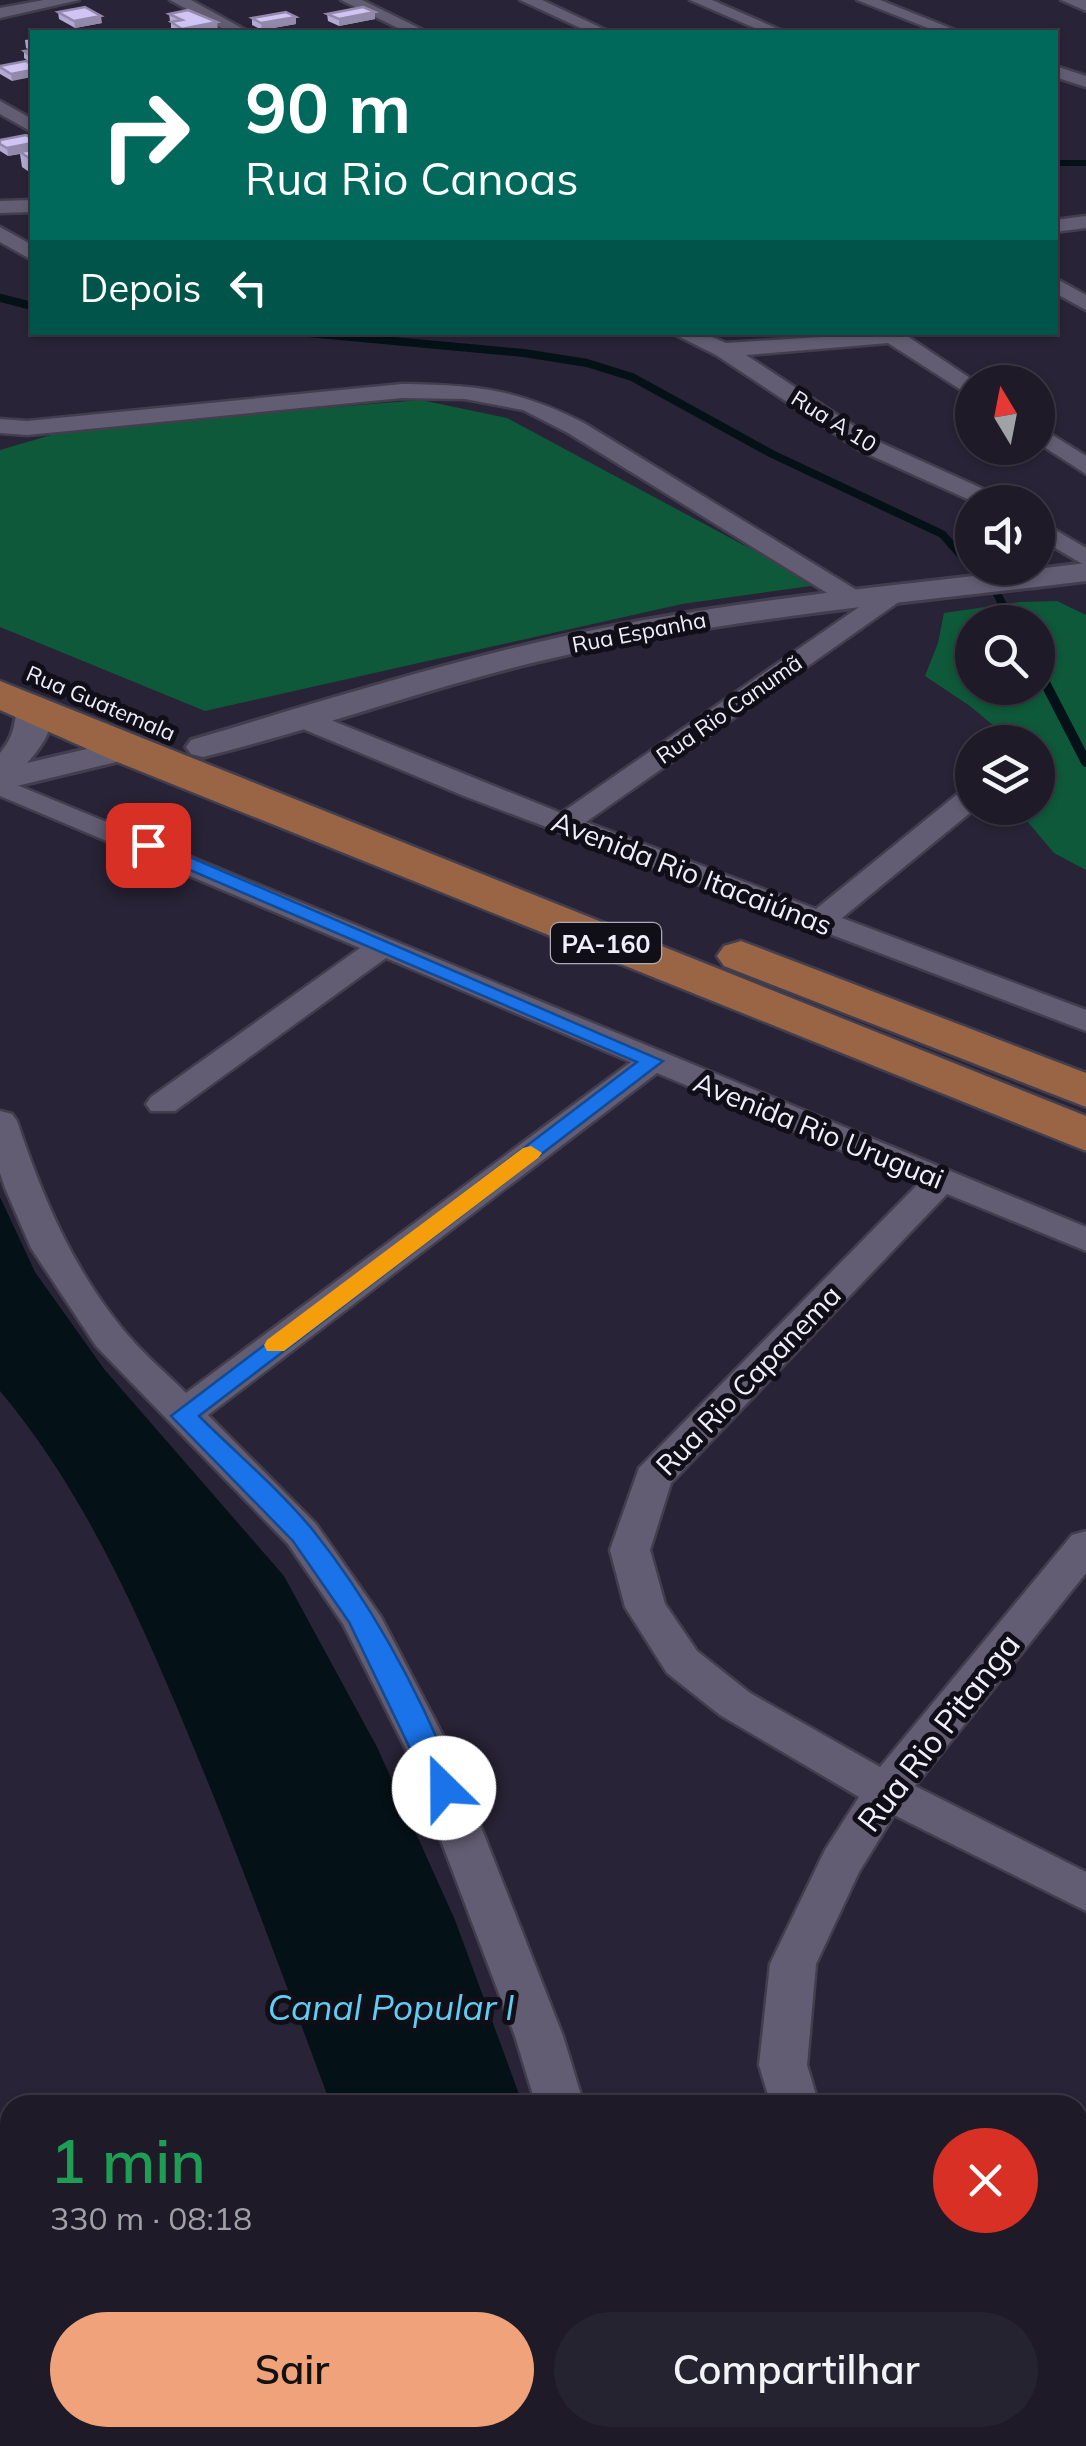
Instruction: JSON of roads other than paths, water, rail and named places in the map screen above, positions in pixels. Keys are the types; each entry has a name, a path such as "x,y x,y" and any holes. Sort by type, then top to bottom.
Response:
{"main road":[{"name":"Rua Guatemala","path":"0,660 203,747"},
{"name":"Rua Guatemala","path":"17,702 125,750"},
{"name":"PA-160","path":"203,747 1086,1091"},
{"name":"PA-160","path":"125,750 1086,1136"}],"street":[{"path":"2,0 48,25"},
{"path":"0,13 71,0"},
{"path":"178,0 237,30"},
{"path":"349,0 415,30"},
{"path":"528,0 597,30"},
{"path":"698,0 773,30"},
{"path":"865,0 947,30"},
{"path":"1069,0 1086,6"},
{"path":"1058,72 1086,82"},
{"path":"0,106 30,125"},
{"path":"0,207 30,206"},
{"path":"1058,226 1086,222"},
{"path":"0,234 30,253"},
{"path":"1058,286 1086,304"},
{"name":"Rua A 10","path":"687,335 724,350 869,446 955,485"},
{"path":"724,350 879,335"},
{"path":"890,335 955,379"},
{"path":"4,429 402,391 465,392 529,404 576,428 854,599"},
{"path":"1055,446 1086,467"},
{"path":"1055,539 1086,560"},
{"name":"Rua Espanha","path":"203,747 518,657 602,638 711,618 1086,572"},
{"name":"Rua Rio Canumã","path":"564,824 894,594"},
{"path":"0,780 31,738 17,702"},
{"name":"Avenida Rio Itacaiúnas","path":"301,718 564,824 1086,1021"},
{"path":"0,780 125,750"},
{"name":"Avenida Rio Uruguai","path":"0,780 652,1061 1086,1240"},
{"path":"820,922 955,810"},
{"path":"164,1104 383,946"},
{"path":"183,1416 652,1061"},
{"path":"0,1121 22,1188 49,1248 109,1337 302,1534 360,1616 430,1753 539,2036 557,2095"},
{"name":"Rua Rio Capanema","path":"941,1180 652,1478 630,1550 645,1606 682,1662 735,1704 886,1791 1086,1893"},
{"name":"Rua Rio Pitanga","path":"792,2095 783,2065 793,1964 840,1862 886,1791 1086,1545"}],"water":[{"name":"Canal Popular I","path":"0,1197 35,1272 104,1369 284,1576 377,1747 455,1920 519,2095 327,2095 224,1822 148,1640 82,1510 30,1429 0,1391"}],"waterway":[{"path":"1058,163 1086,163"},
{"path":"0,298 30,306"},
{"path":"329,335 524,353 587,363 632,377 772,454 942,534 955,548"},
{"path":"989,585 1003,605"},
{"path":"1055,702 1086,762"}]}
